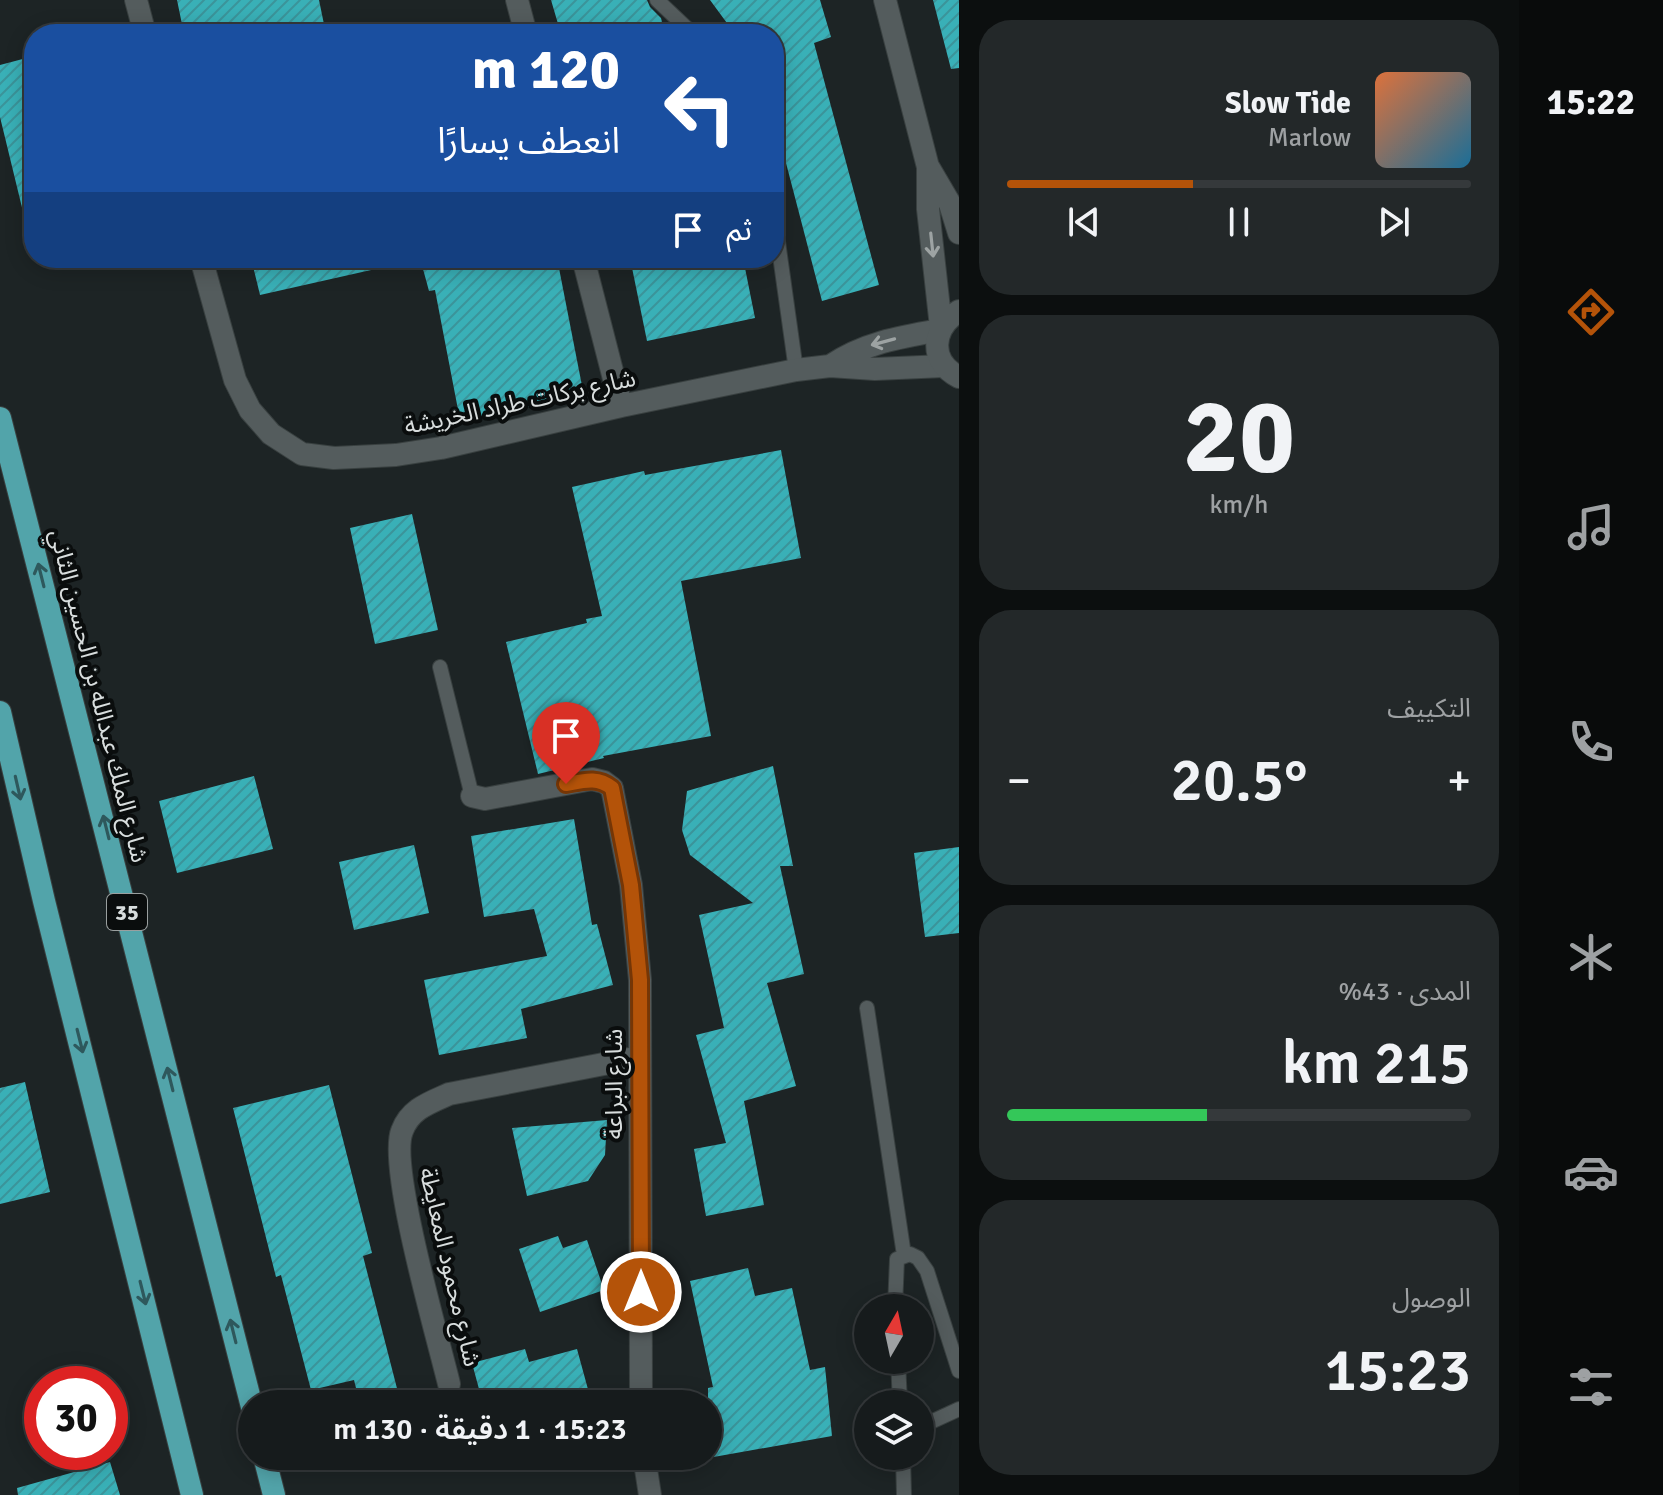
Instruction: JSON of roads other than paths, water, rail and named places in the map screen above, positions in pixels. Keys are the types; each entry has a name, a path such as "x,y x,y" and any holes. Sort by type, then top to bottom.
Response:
{"highway":[{"name":"شارع الملك عبدالله بن الحسين الثاني","path":"0,418 248,1390"},
{"path":"0,712 192,1495"},
{"path":"268,1470 274,1495"}],"street":[{"path":"136,0 142,24"},
{"path":"517,0 523,24"},
{"path":"885,0 928,167 928,209 940,328 938,355 952,371"},
{"path":"928,167 950,204 959,233"},
{"name":"شارع بركات طراد الخريشة","path":"204,268 235,380 250,410 271,434 302,454 334,458 396,455 441,448 796,370 830,366 952,371"},
{"path":"586,268 621,406"},
{"path":"940,328 959,311"},
{"name":"شارع بركات طراد الخريشة","path":"830,366 850,353 871,345 940,328"},
{"name":"شارع البراعة","path":"472,796 485,799 592,779 612,788 631,885 640,980 641,1390"},
{"name":"شارع محمود المعايطة","path":"449,1384 403,1186 399,1139 410,1115 449,1094 640,1057"},
{"path":"646,1470 650,1495"}],"lane":[{"path":"657,0 682,24"},
{"path":"782,268 796,370"},
{"path":"440,667 472,796"},
{"path":"867,1008 904,1255"},
{"path":"895,1294 897,1259 910,1254 918,1258 927,1271 959,1371"},
{"path":"934,1421 959,1409"},
{"path":"903,1470 904,1495"}]}
